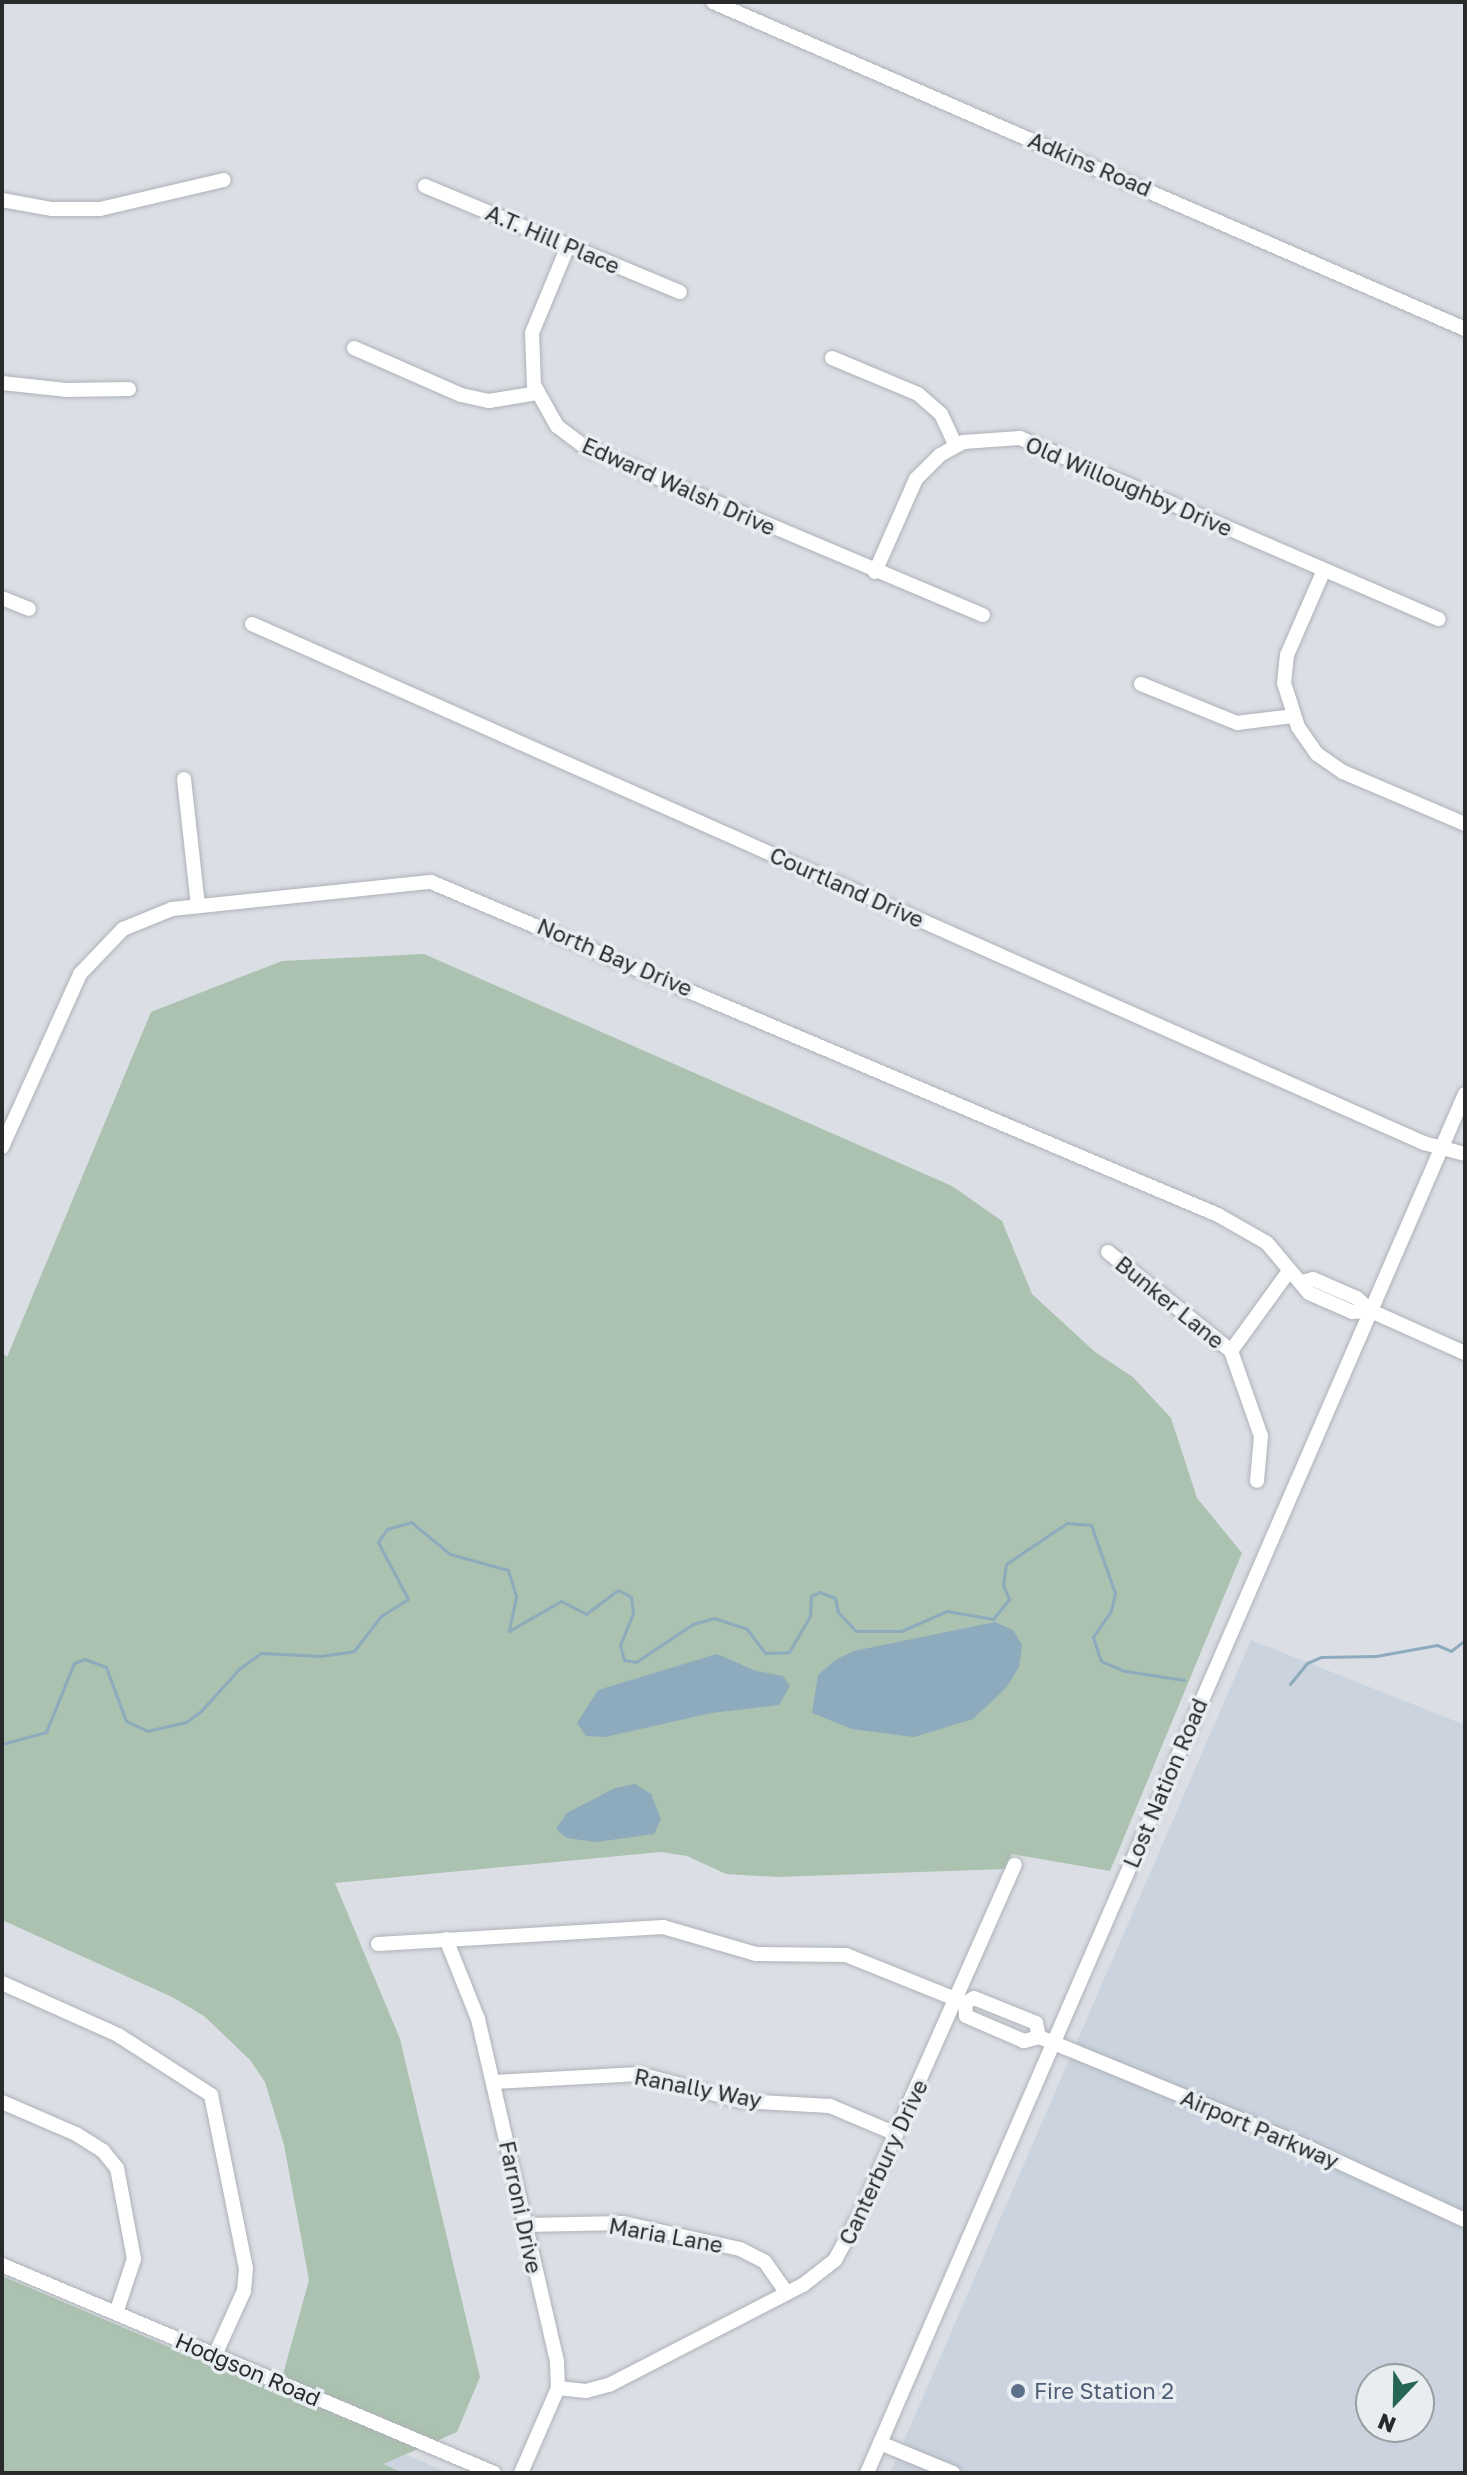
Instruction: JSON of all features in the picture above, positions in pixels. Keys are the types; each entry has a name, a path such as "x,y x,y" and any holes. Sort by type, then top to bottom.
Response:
{"street":[{"name":"Adkins Road","path":"713,2 1465,329"},
{"path":"2,200 52,209 100,209 224,180"},
{"name":"A.T. Hill Place","path":"425,186 680,292"},
{"name":"Edward Walsh Drive","path":"568,246 532,333 538,393 557,426 585,447 983,615"},
{"path":"354,348 461,395 489,401 538,393"},
{"path":"832,358 918,394 941,414 956,446"},
{"path":"2,383 66,390 129,389"},
{"name":"Old Willoughby Drive","path":"875,572 916,479 956,446 987,438 1020,438 1439,619"},
{"path":"1324,570 1287,655 1284,683 1293,716 1317,754 1343,772 1465,824"},
{"path":"2,598 29,609"},
{"name":"Courtland Drive","path":"252,624 1424,1143 1443,1145 1465,1154"},
{"path":"1141,684 1237,723 1293,716"},
{"path":"184,779 198,906"},
{"name":"North Bay Drive","path":"2,1147 87,962 107,940 147,916 198,906 411,881 446,886 1218,1215 1267,1243 1302,1282 1313,1279 1357,1298 1371,1311 1465,1353"},
{"name":"Lost Nation Road","path":"867,2473 1046,2039 1465,1094"},
{"name":"Bunker Lane","path":"1108,1252 1231,1351 1261,1436 1257,1481"},
{"name":"Bunker Lane","path":"1231,1351 1289,1271"},
{"name":"Canterbury Drive","path":"558,2388 586,2391 609,2385 787,2293 822,2272 842,2250 960,2001 1015,1865"},
{"path":"378,1944 663,1927 748,1953 846,1955 960,2001 974,1998 1036,2023 1046,2039 1024,2041 966,2016 960,2001"},
{"name":"Farroni Drive","path":"446,1939 471,1998 494,2082 558,2388"},
{"path":"2,1983 118,2035 211,2095 246,2268 244,2291 215,2355"},
{"name":"Airport Parkway","path":"1046,2039 1309,2148 1465,2220"},
{"name":"Ranally Way","path":"494,2082 639,2074 741,2101 830,2106 896,2134"},
{"path":"2,2102 76,2134 103,2151 117,2168 134,2259 116,2313"},
{"name":"Maria Lane","path":"525,2225 623,2223 740,2249 765,2262 787,2293"},
{"name":"Hodgson Road","path":"2,2265 494,2473"},
{"path":"521,2473 558,2388"},
{"path":"880,2443 953,2473"}],"shaded area":[{"path":"1251,1640 1465,1725 1465,2473 890,2473"},
{"path":"402,2453 449,2473 360,2473"}],"green space":[{"path":"424,954 952,1186 1002,1221 1032,1294 1095,1352 1133,1377 1171,1418 1197,1498 1242,1553 1110,1871 1012,1854 1004,1869 779,1877 726,1874 687,1856 661,1852 335,1883 400,2039 480,2377 457,2432 383,2464 403,2473 2,2473 2,2276 195,2358 282,2378 309,2280 284,2145 265,2082 250,2060 204,2016 172,1997 2,1920 2,1352 7,1357 151,1012 282,961"}],"water":[{"path":"995,1622 1013,1630 1022,1645 1019,1667 1006,1688 973,1719 914,1737 852,1729 812,1713 818,1675 835,1660 854,1651"},
{"path":"717,1654 756,1671 783,1676 790,1686 779,1705 711,1713 605,1737 586,1736 577,1723 598,1690"},
{"path":"635,1784 651,1794 661,1819 654,1834 596,1842 567,1838 556,1829 567,1813 615,1788"}],"waterway":[{"path":"2,1744 46,1732 74,1663 85,1659 106,1667 126,1721 147,1731 186,1722 201,1711 239,1669 261,1653 320,1656 354,1651 381,1616 408,1599 378,1542 387,1529 411,1522 450,1554 508,1570 516,1597 509,1631 561,1601 586,1614 618,1590 631,1597 633,1613 620,1645 624,1660 636,1662 693,1624 714,1618 747,1629 765,1653 789,1652 810,1616 811,1596 820,1592 835,1598 838,1612 856,1631 901,1631 947,1611 993,1619 1009,1599 1003,1585 1006,1564 1067,1523 1091,1525 1115,1593 1111,1611 1093,1637 1101,1661 1125,1671 1184,1680"},
{"path":"1290,1684 1307,1663 1321,1657 1376,1656 1437,1645 1451,1651 1465,1640"}],"place":[{"name":"Fire Station 2","path":"1018,2391"}]}
